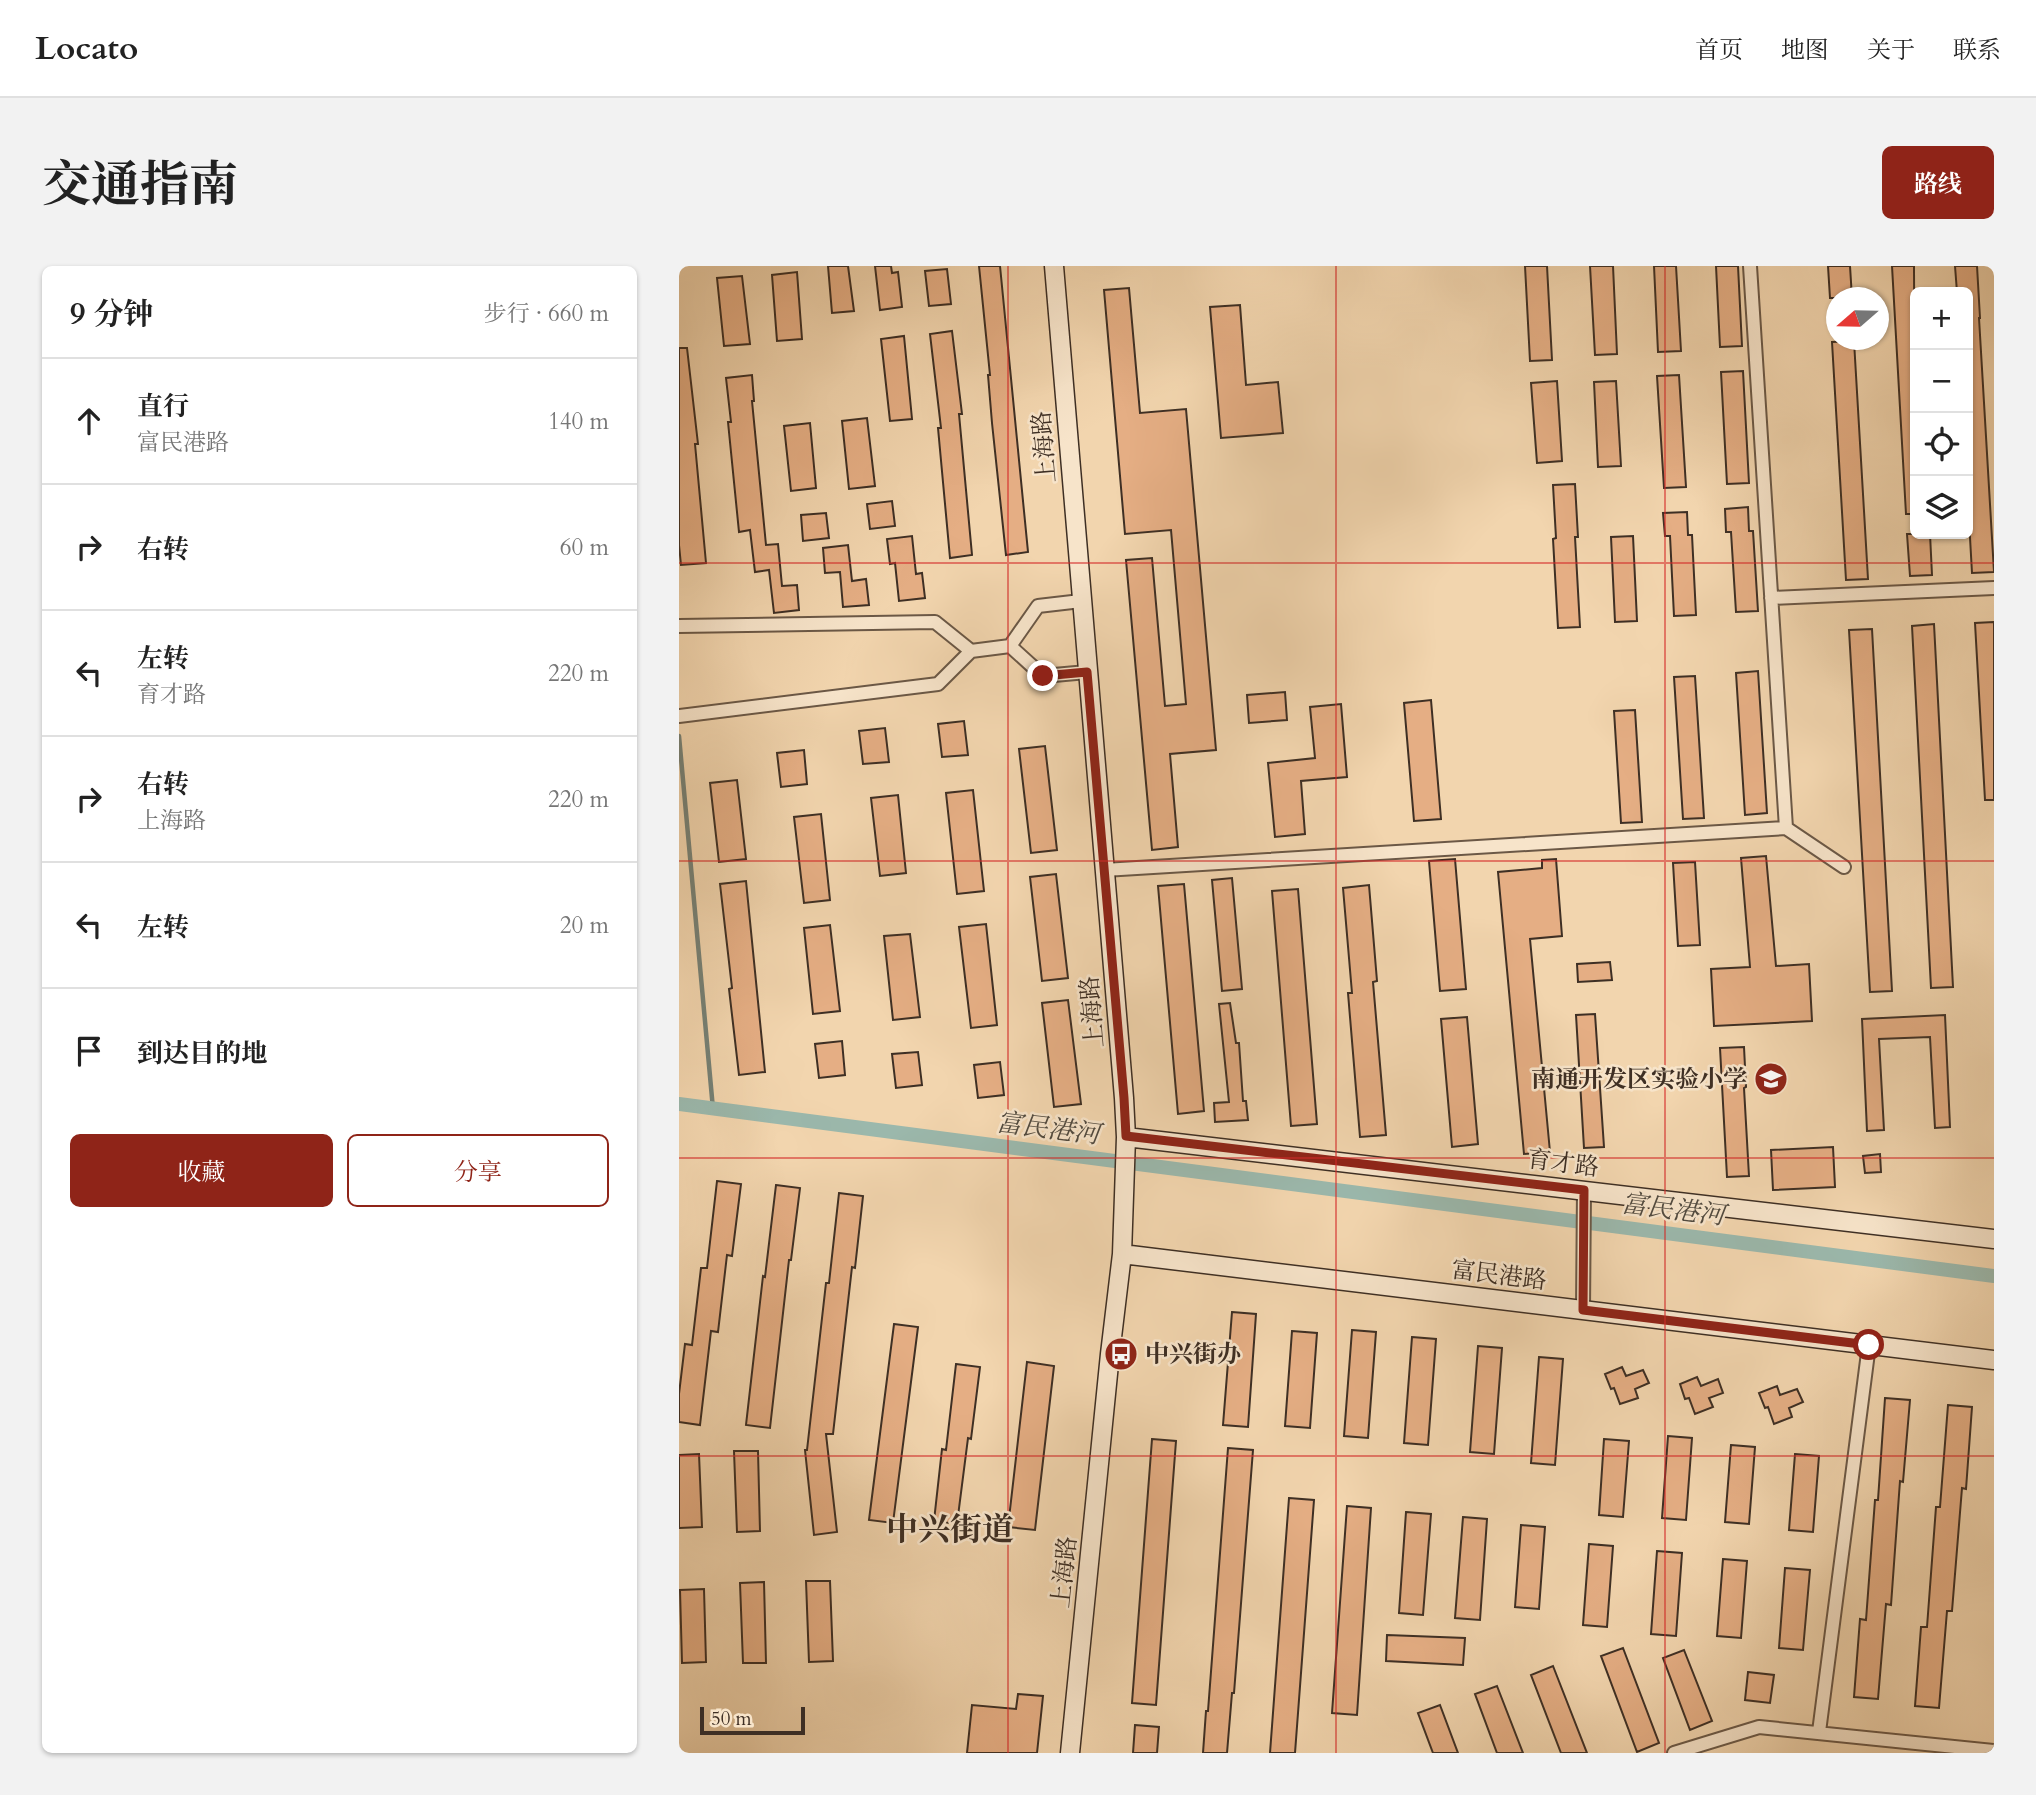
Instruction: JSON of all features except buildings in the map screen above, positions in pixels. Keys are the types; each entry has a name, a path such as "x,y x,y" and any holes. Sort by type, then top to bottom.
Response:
{"street":[{"name":"上海路","path":"1055,266 1126,1137 1122,1254 1070,1753"},
{"path":"1750,266 1786,828"},
{"path":"1771,598 1994,588"},
{"path":"1010,646 1038,606 1081,601"},
{"path":"679,626 935,622 971,650"},
{"path":"679,716 938,684 971,650 1010,646 1043,676 1087,672"},
{"path":"1104,870 1786,828 1844,867"},
{"name":"育才路","path":"1126,1137 1994,1238"},
{"path":"1583,1310 1584,1191"},
{"name":"富民港路","path":"1122,1254 1994,1360"},
{"path":"1819,1732 1869,1345"},
{"path":"1674,1753 1759,1727 1994,1751"},
{"path":"1719,1753 1721,1738"}],"waterway":[{"path":"679,736 713,1109"},
{"name":"富民港河","path":"679,1104 1994,1276"}],"place":[{"name":"南通开发区实验小学","path":"1771,1079"},
{"name":"中兴街办","path":"1121,1354"}],"district":[{"name":"中兴街道","path":"950,1529"}],"route":[{"path":"1043,676 1087,672 1126,1136 1584,1190 1583,1310 1869,1345"}]}
